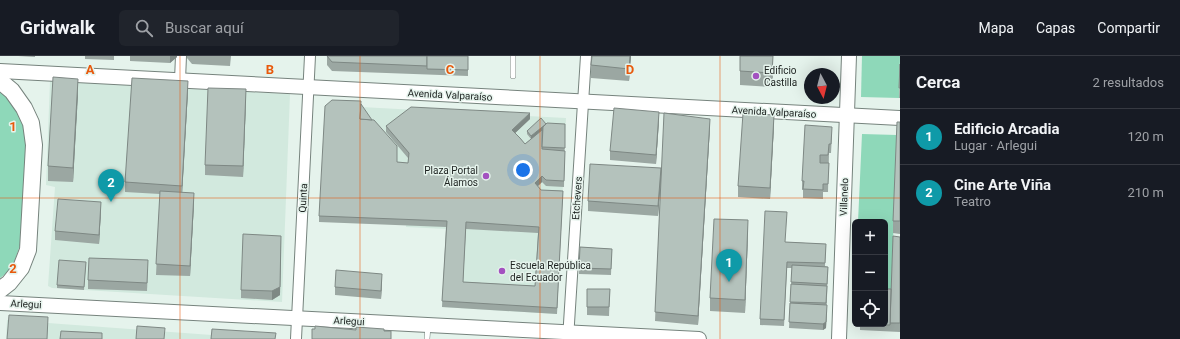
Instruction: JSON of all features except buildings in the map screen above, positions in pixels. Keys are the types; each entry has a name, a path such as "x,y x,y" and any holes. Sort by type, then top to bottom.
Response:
{"main road":[{"name":"Villanelo","path":"839,339 850,56"},
{"name":"Avenida Valparaíso","path":"0,71 900,118"},
{"path":"0,81 12,92 24,108 31,122 34,145 28,250 21,268 9,283 0,290"},
{"name":"Arlegui","path":"0,303 297,318 428,332 699,339"}],"street":[{"path":"180,80 181,56"},
{"name":"Quinta","path":"296,339 310,56"},
{"name":"Etchevers","path":"569,336 586,56"}],"lane":[{"path":"513,76 514,56"}],"shaded area":[{"path":"50,81 290,94 282,302 52,288 48,286 55,187 46,185"},
{"path":"361,107 566,118 557,314 442,307 447,229 406,227 408,169 397,168"},
{"path":"7,320 267,339 6,339"}],"green space":[{"path":"862,56 900,56 899,98 861,97"},
{"path":"0,92 8,98 16,110 23,125 28,146 22,239 12,269 0,278"},
{"path":"862,134 897,135 891,295 888,295 888,219 858,219"}],"place":[{"name":"Edificio Castilla","path":"756,76"},
{"name":"Plaza Portal Álamos","path":"486,176"},
{"name":"Cine Arte Viña","path":"111,202"},
{"name":"Escuela República del Ecuador","path":"502,271"},
{"name":"Edificio Arcadia","path":"729,282"}]}
